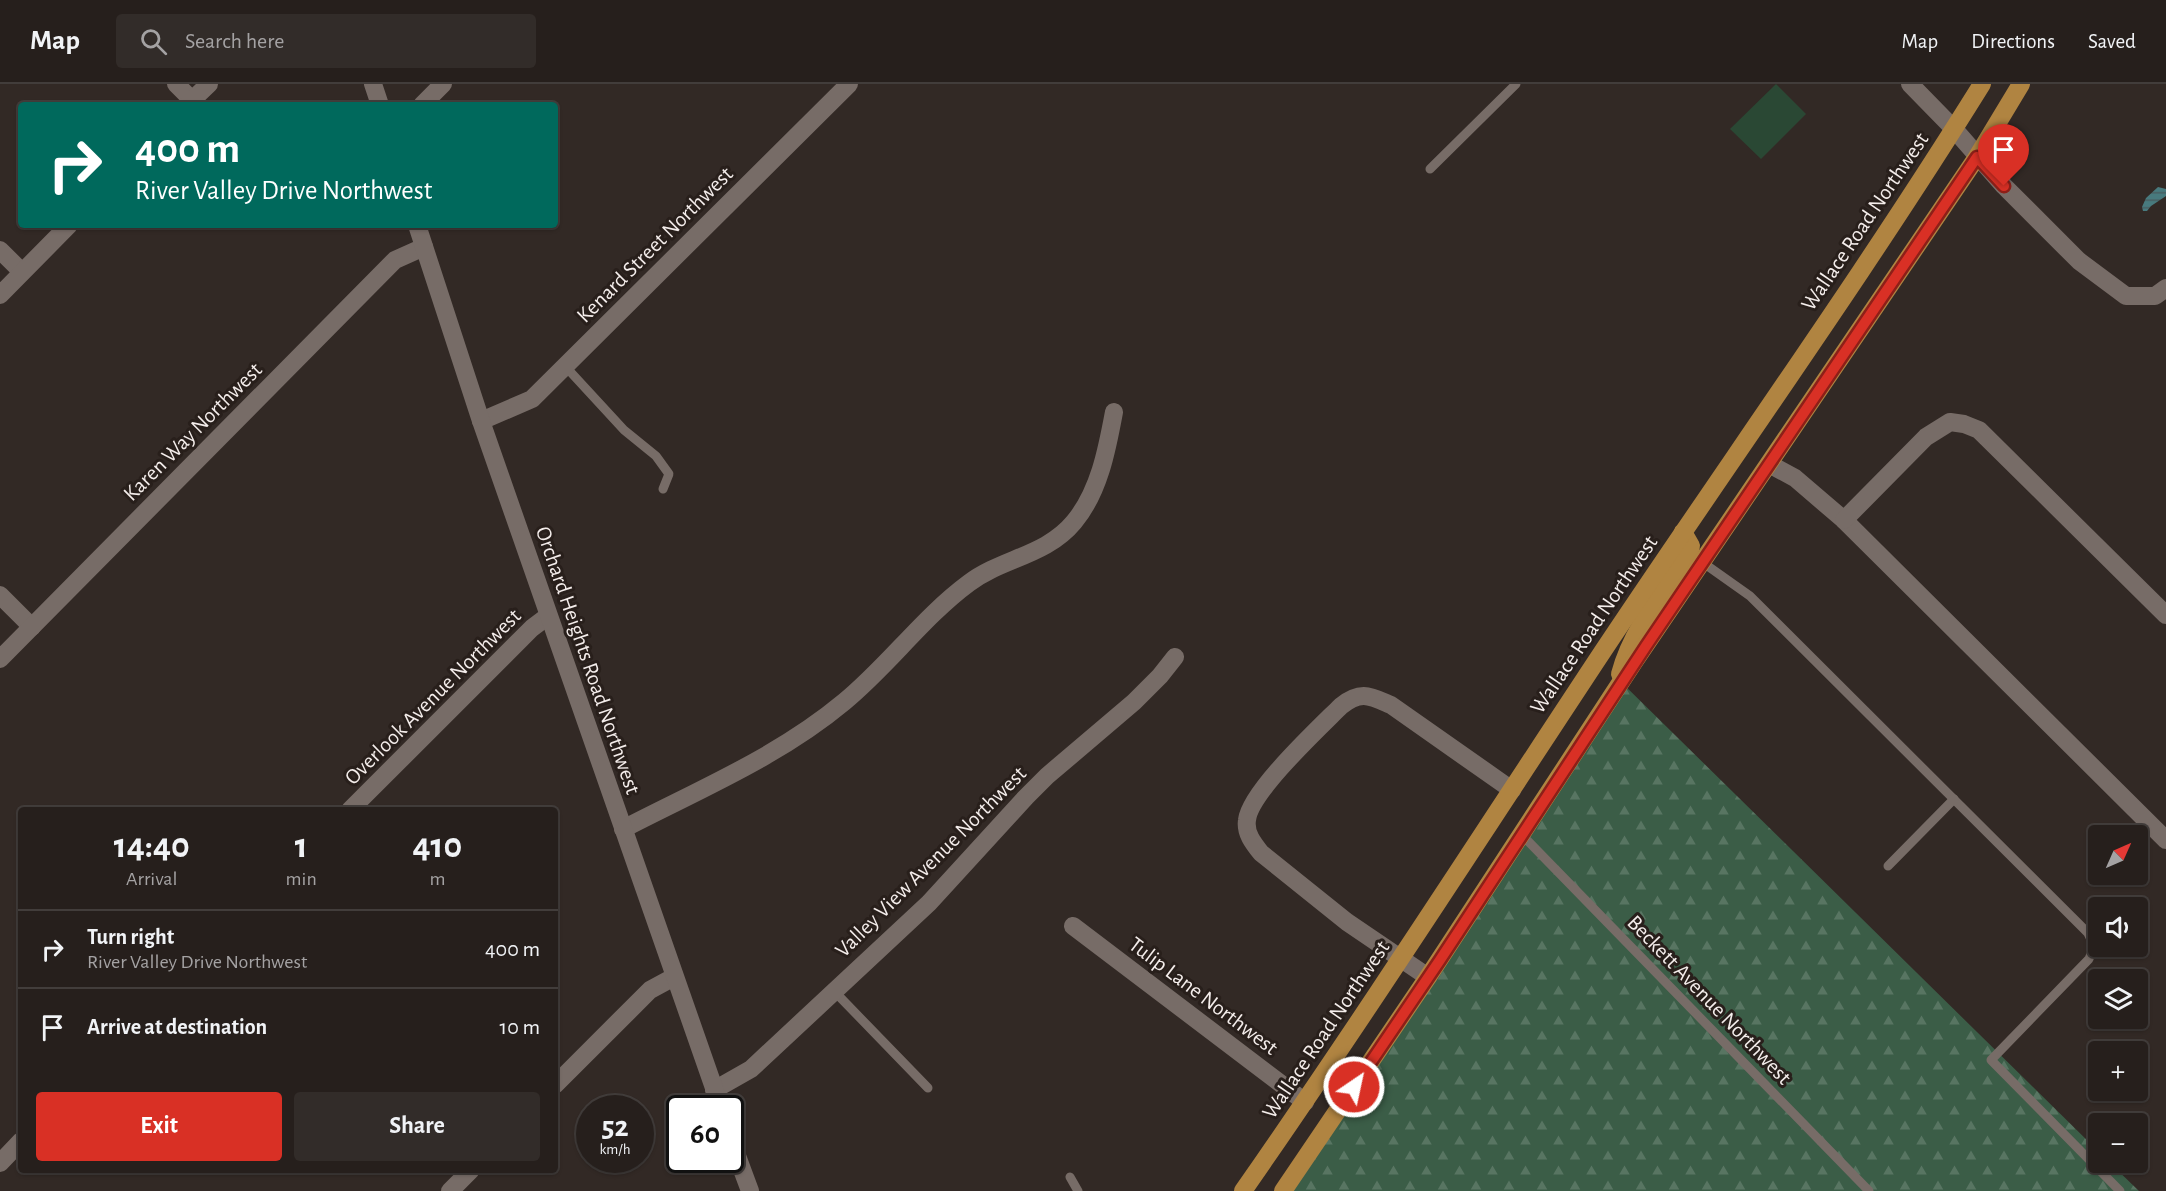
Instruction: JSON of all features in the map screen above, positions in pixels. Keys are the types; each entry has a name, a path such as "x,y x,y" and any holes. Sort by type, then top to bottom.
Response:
{"main road":[{"name":"Wallace Road Northwest","path":"1243,1191 1401,960 1683,532 1846,293 1982,84"},
{"path":"1282,1191 1428,977 1702,562 1977,157 2021,84"},
{"path":"1615,693 1624,656 1635,634 1689,553 1691,546 1683,532"}],"street":[{"path":"176,84 189,102 208,84"},
{"path":"373,84 379,102"},
{"path":"425,102 443,84"},
{"name":"Kenard Street Northwest","path":"481,421 532,399 849,84"},
{"path":"1910,84 1954,129 1977,157 2079,261 2126,296 2155,296 2166,288"},
{"path":"0,295 66,228"},
{"name":"Orchard Heights Road Northwest","path":"418,228 548,616 716,1095"},
{"name":"Karen Way Northwest","path":"0,659 394,260 424,247"},
{"path":"0,249 22,272"},
{"path":"623,829 787,743 845,701 954,594 978,576 1036,552 1057,539 1074,523 1087,503 1107,448 1114,412"},
{"path":"1844,520 1926,437 1950,422 1964,424 1979,430 2166,615"},
{"path":"1769,464 1795,478 1844,520 2166,840"},
{"path":"0,595 32,627"},
{"name":"Overlook Avenue Northwest","path":"353,807 532,628 548,616"},
{"name":"Valley View Avenue Northwest","path":"714,1090 751,1069 929,903 1033,790 1134,702 1175,657"},
{"path":"1428,977 1347,922 1261,853 1247,830 1246,819 1257,799 1281,769 1341,706 1361,695 1391,705 1512,790"},
{"name":"Tulip Lane Northwest","path":"1073,926 1305,1102"},
{"path":"558,1082 650,990 674,977"},
{"path":"0,1163 18,1145"},
{"path":"450,1191 468,1173"},
{"path":"743,1173 750,1191"}],"lane":[{"path":"1430,169 1516,84"},
{"path":"565,366 624,430 656,456 669,474 663,489"},
{"path":"1702,562 1750,597 2088,933 2094,946 2090,959 1990,1060 2120,1191"},
{"path":"1888,866 1954,799"},
{"name":"Beckett Avenue Northwest","path":"1522,835 1869,1191"},
{"path":"834,992 928,1088"},
{"path":"1070,1177 1078,1191"}],"green space":[{"path":"1776,84 1806,114 1761,159 1730,129"},
{"path":"1617,678 2088,1141 2088,1173 2120,1173 2139,1191 1279,1191"}],"water":[{"path":"2158,187 2166,189 2166,196 2147,211 2143,211 2142,207 2146,198"}],"route":[{"path":"1354,1087 1646,646 1977,157 2004,186"}]}
